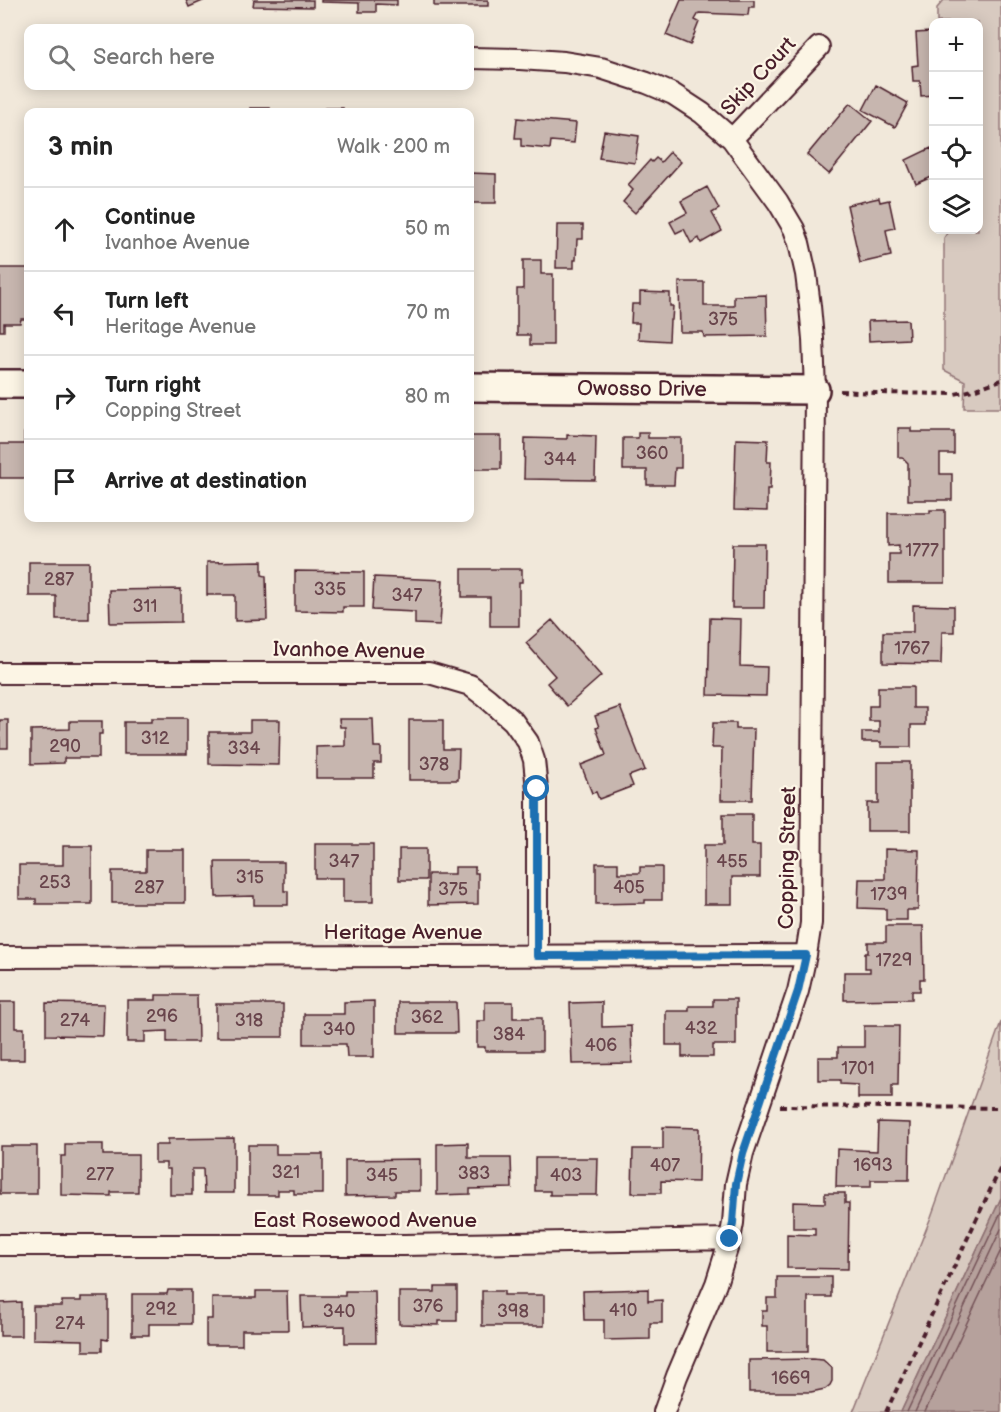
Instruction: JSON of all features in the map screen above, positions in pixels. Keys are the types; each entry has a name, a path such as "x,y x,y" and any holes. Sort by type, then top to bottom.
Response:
{"street":[{"name":"Skip Court","path":"732,139 819,47"},
{"name":"Copping Street","path":"474,58 553,61 602,68 673,94 702,113 732,139 778,202 794,229 806,274 813,339 815,390 811,923 798,991 743,1153 736,1184 730,1239 716,1284 664,1412"},
{"path":"0,384 24,384"},
{"name":"Owosso Drive","path":"474,387 815,390"},
{"name":"Ivanhoe Avenue","path":"0,673 429,673 470,685 513,721 528,742 534,760 537,789 537,956"},
{"name":"Heritage Avenue","path":"0,957 806,955"},
{"name":"East Rosewood Avenue","path":"0,1245 404,1245 730,1239"}],"path":[{"path":"815,390 954,394 1001,380"},
{"path":"759,1106 1001,1108"},
{"path":"886,1412 1001,1167"}],"shaded area":[{"path":"944,0 1001,0 1001,408 964,408 965,381 944,370 944,238 946,234 983,234 983,18 937,18 937,8"},
{"path":"1001,1022 1001,1198 901,1412 853,1412 931,1217"}],"water":[{"path":"1001,1198 1001,1412 901,1412"}],"building":[{"path":"186,0 205,0 189,7"},
{"path":"254,0 313,0 313,7 253,6"},
{"path":"321,0 397,0 397,5 376,4 376,12 359,12 359,3 321,2"},
{"path":"434,0 488,0 488,6 434,6"},
{"path":"681,0 754,0 754,7 749,7 748,15 699,13 695,20 699,22 690,45 666,35"},
{"path":"929,32 929,95 921,96 920,81 913,81 912,66 918,65 916,33"},
{"path":"876,85 908,103 895,127 863,110"},
{"path":"850,103 872,121 829,174 807,155"},
{"path":"517,118 576,123 574,143 551,141 550,149 521,146 521,138 515,138"},
{"path":"604,131 639,136 635,163 599,158"},
{"path":"929,149 929,178 916,184 906,160"},
{"path":"670,152 681,162 635,213 623,202 633,190 628,185 650,160 652,162 656,158 661,162"},
{"path":"474,173 496,174 496,203 474,203"},
{"path":"707,187 719,209 712,213 722,231 701,243 699,238 691,243 684,229 676,233 670,222 687,213 681,201"},
{"path":"879,198 880,202 889,200 895,228 886,230 891,256 860,263 847,205"},
{"path":"557,225 583,225 583,239 577,239 574,268 556,268"},
{"path":"523,260 541,260 541,274 553,274 553,345 530,345 530,335 517,335 517,289 523,289"},
{"path":"0,268 24,268 24,319 21,319 20,323 4,323 4,331 0,331"},
{"path":"679,282 704,282 704,306 734,306 734,296 766,295 767,336 704,337 703,332 680,332"},
{"path":"640,292 670,293 670,306 673,306 669,341 638,339 639,323 631,323 632,304 640,304"},
{"path":"908,320 909,339 869,341 868,321"},
{"path":"898,428 911,428 911,432 954,432 954,454 940,454 940,474 952,474 952,500 908,500 908,463 902,457 898,457"},
{"path":"638,433 648,433 648,438 681,438 681,468 675,468 674,485 647,485 647,470 623,470 623,438 638,438"},
{"path":"567,435 596,436 595,480 524,479 525,438 567,439"},
{"path":"474,436 501,436 501,469 474,469"},
{"path":"736,439 768,440 767,462 771,462 767,511 734,510"},
{"path":"0,444 24,444 24,478 0,478"},
{"path":"930,510 945,510 945,583 889,583 889,554 899,554 899,545 888,546 888,513 930,513"},
{"path":"733,544 765,544 764,608 732,608"},
{"path":"262,561 262,575 266,576 267,620 235,621 235,595 207,595 207,562"},
{"path":"29,562 89,562 89,619 56,619 56,596 29,596"},
{"path":"462,569 522,569 522,582 519,582 519,626 490,626 490,597 462,597"},
{"path":"295,571 364,572 364,607 343,607 343,612 295,611"},
{"path":"374,577 443,580 440,625 415,624 415,612 372,610"},
{"path":"181,589 181,622 110,623 109,590"},
{"path":"913,605 954,606 954,632 942,632 941,664 883,663 883,632 913,632"},
{"path":"710,618 741,619 740,666 767,667 766,696 708,695"},
{"path":"552,620 601,676 567,706 547,683 555,676 526,643"},
{"path":"878,687 913,687 913,708 925,708 925,725 911,725 911,747 881,747 881,742 862,742 862,732 879,732 879,721 869,721 869,706 878,706"},
{"path":"620,707 645,770 629,776 633,786 599,799 596,792 592,793 581,765 606,755 596,728 599,727 595,716"},
{"path":"151,718 187,718 187,754 124,754 124,722 151,722"},
{"path":"339,719 373,719 374,747 381,747 381,763 374,763 374,778 316,778 316,747 345,746 345,727 340,727"},
{"path":"0,720 8,720 8,748 0,748"},
{"path":"250,720 280,720 279,765 209,764 209,732 250,732"},
{"path":"409,720 443,720 443,749 459,749 458,780 409,780"},
{"path":"70,721 102,721 102,734 99,734 99,758 64,758 64,763 31,764 31,730 70,729"},
{"path":"713,723 736,723 736,729 754,729 752,800 721,800 722,748 712,748"},
{"path":"878,762 910,762 910,831 867,831 867,803 878,803"},
{"path":"723,814 752,814 752,845 760,845 760,877 732,877 732,904 704,904 704,845 723,845"},
{"path":"315,844 373,844 373,902 343,902 343,878 315,878"},
{"path":"63,846 92,846 92,904 36,904 36,899 19,899 19,865 63,865"},
{"path":"399,849 426,849 426,880 399,880"},
{"path":"885,849 919,850 918,910 907,910 907,920 886,920 886,909 858,908 859,879 885,879"},
{"path":"146,850 185,850 185,903 112,903 112,871 146,871"},
{"path":"215,862 284,862 284,891 288,891 288,905 254,905 254,896 216,897"},
{"path":"596,863 618,863 618,873 640,873 640,867 662,867 662,900 645,900 645,903 596,904"},
{"path":"455,867 475,867 475,873 478,873 478,904 428,905 428,874 455,874"},
{"path":"886,926 923,926 924,979 920,979 920,991 912,991 912,999 844,1000 844,972 870,972 870,968 865,968 868,942 886,942"},
{"path":"156,995 197,995 198,1042 167,1042 167,1031 145,1032 145,1042 127,1042 127,1000 156,1000"},
{"path":"713,999 736,999 736,1045 713,1045 713,1057 682,1057 682,1045 666,1045 666,1011 689,1011 689,1006 713,1006"},
{"path":"374,1001 374,1057 347,1057 346,1044 304,1044 304,1014 344,1014 344,1002"},
{"path":"0,1002 15,1002 15,1028 24,1028 24,1060 0,1060"},
{"path":"398,1002 456,1002 457,1033 398,1033"},
{"path":"485,1002 513,1002 513,1018 542,1018 542,1051 485,1051 485,1047 477,1047 477,1021 485,1021"},
{"path":"602,1002 602,1027 631,1026 632,1063 572,1064 570,1003"},
{"path":"46,1003 104,1004 103,1036 46,1035"},
{"path":"216,1004 283,1004 283,1037 216,1037"},
{"path":"864,1026 899,1026 898,1085 892,1085 892,1098 858,1098 858,1085 840,1084 840,1080 818,1080 818,1057 838,1057 838,1047 864,1047"},
{"path":"878,1122 910,1123 909,1180 871,1180 871,1187 836,1187 837,1149 877,1151"},
{"path":"663,1127 699,1128 698,1182 661,1181 661,1193 632,1193 633,1149 663,1149"},
{"path":"234,1138 234,1193 204,1193 203,1169 192,1169 192,1195 170,1195 170,1169 166,1169 166,1163 155,1163 155,1145 168,1145 168,1139"},
{"path":"468,1143 468,1158 511,1158 512,1188 470,1189 470,1194 437,1195 437,1144"},
{"path":"65,1144 103,1144 103,1155 138,1155 138,1192 111,1192 111,1196 61,1195 61,1156 65,1156"},
{"path":"248,1145 276,1145 276,1154 323,1154 323,1194 294,1194 294,1190 278,1190 278,1195 248,1195"},
{"path":"0,1146 37,1146 37,1194 0,1194"},
{"path":"535,1158 598,1158 597,1195 550,1195 550,1191 535,1191"},
{"path":"420,1159 420,1191 395,1191 395,1195 345,1196 345,1160"},
{"path":"825,1193 845,1193 845,1203 849,1203 848,1269 787,1268 787,1234 815,1235 815,1228 793,1228 793,1202 825,1203"},
{"path":"777,1277 831,1277 831,1297 808,1297 808,1352 767,1352 767,1326 762,1326 762,1311 767,1311 767,1298 777,1298"},
{"path":"435,1287 457,1287 457,1321 439,1321 439,1325 399,1324 399,1292 435,1292"},
{"path":"648,1289 648,1301 662,1300 662,1323 650,1323 650,1339 604,1340 604,1320 584,1320 583,1291"},
{"path":"168,1290 191,1290 191,1324 149,1324 149,1335 132,1335 132,1294 167,1294"},
{"path":"256,1291 287,1291 288,1330 242,1330 242,1345 206,1345 206,1319 212,1319 212,1298 256,1298"},
{"path":"345,1291 375,1291 376,1343 345,1343 345,1326 302,1327 301,1296 345,1296"},
{"path":"482,1291 504,1291 504,1295 544,1295 544,1326 482,1326"},
{"path":"81,1297 108,1297 108,1340 102,1339 102,1351 83,1351 83,1340 33,1339 33,1306 62,1306 62,1301 81,1301"},
{"path":"21,1302 21,1336 0,1336 0,1303"},
{"path":"749,1360 823,1360 832,1368 832,1381 825,1389 811,1392 749,1392"}],"route":[{"path":"537,789 537,956 806,955 798,991 743,1153 736,1184 730,1239"}]}
